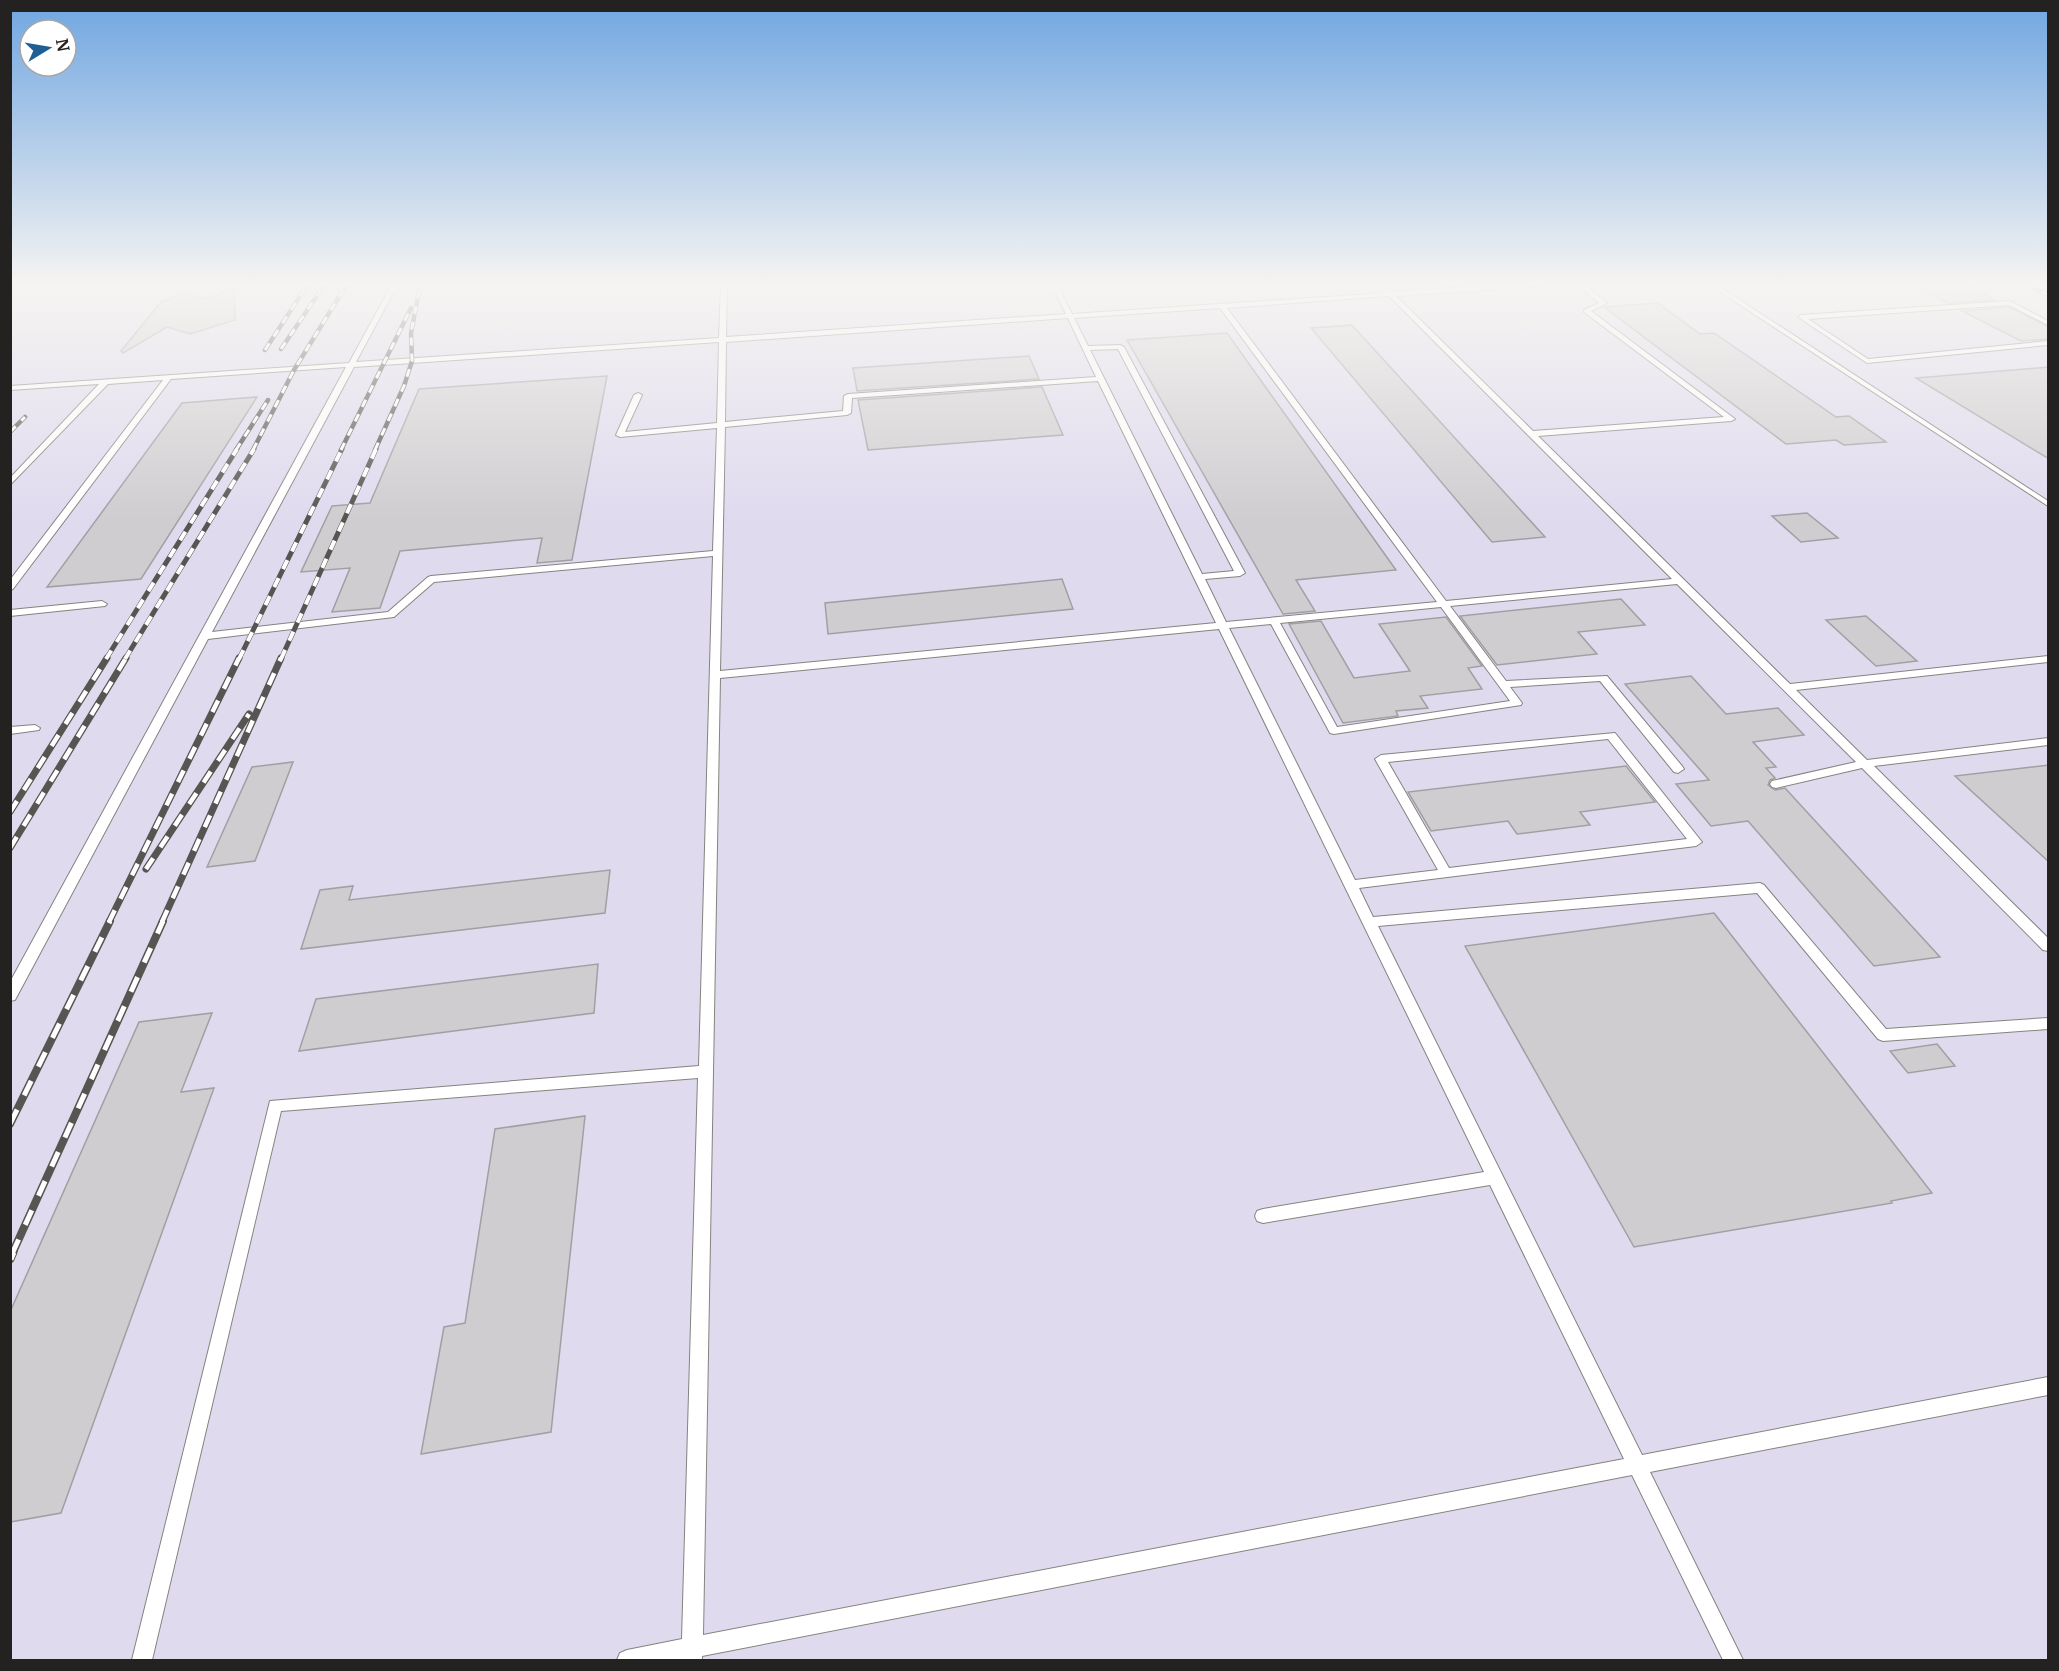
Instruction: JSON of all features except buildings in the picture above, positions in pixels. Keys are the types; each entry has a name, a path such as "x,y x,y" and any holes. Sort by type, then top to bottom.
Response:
{"lane":[{"path":"10,996 353,362"},
{"path":"10,388 407,362"},
{"path":"693,1654 723,362"},
{"path":"1093,362 1733,1660"},
{"path":"1127,362 1240,573 1198,577"},
{"path":"1264,362 1517,702 1334,731 1274,620"},
{"path":"1458,362 1677,581 2049,946"},
{"path":"1531,434 1731,419 1654,362"},
{"path":"1831,362 2049,504"},
{"path":"10,587 168,378"},
{"path":"638,395 620,435 847,413 848,396 1101,379"},
{"path":"10,483 105,382"},
{"path":"205,636 391,615 431,579 718,554"},
{"path":"715,675 1677,581"},
{"path":"10,613 102,604"},
{"path":"1787,688 2049,659"},
{"path":"1503,684 1603,678 1678,769"},
{"path":"10,731 35,728"},
{"path":"1350,885 1696,842 1611,735 1382,759 1446,873"},
{"path":"1776,784 1864,764 2049,741"},
{"path":"1368,922 1761,888 1883,1035 2049,1023"},
{"path":"142,1660 275,1105 706,1071"},
{"path":"1263,1216 1494,1177"},
{"path":"627,1660 693,1654 2049,1386"}],"shaded area":[{"path":"11,362 2048,362 2048,1660 11,1660"}],"railway":[{"path":"253,450 299,362"},
{"path":"341,450 384,362"},
{"path":"375,450 404,386 412,362"},
{"path":"236,450 268,400"},
{"path":"10,432 25,417"},
{"path":"106,659 237,449"},
{"path":"125,659 254,449"},
{"path":"239,659 342,449"},
{"path":"281,659 376,449"},
{"path":"10,812 107,658"},
{"path":"10,848 126,658"},
{"path":"109,922 239,658"},
{"path":"162,922 281,658"},
{"path":"146,869 249,714"},
{"path":"10,1124 110,921"},
{"path":"12,1254 163,921"},
{"path":"10,1259 13,1252"}]}
